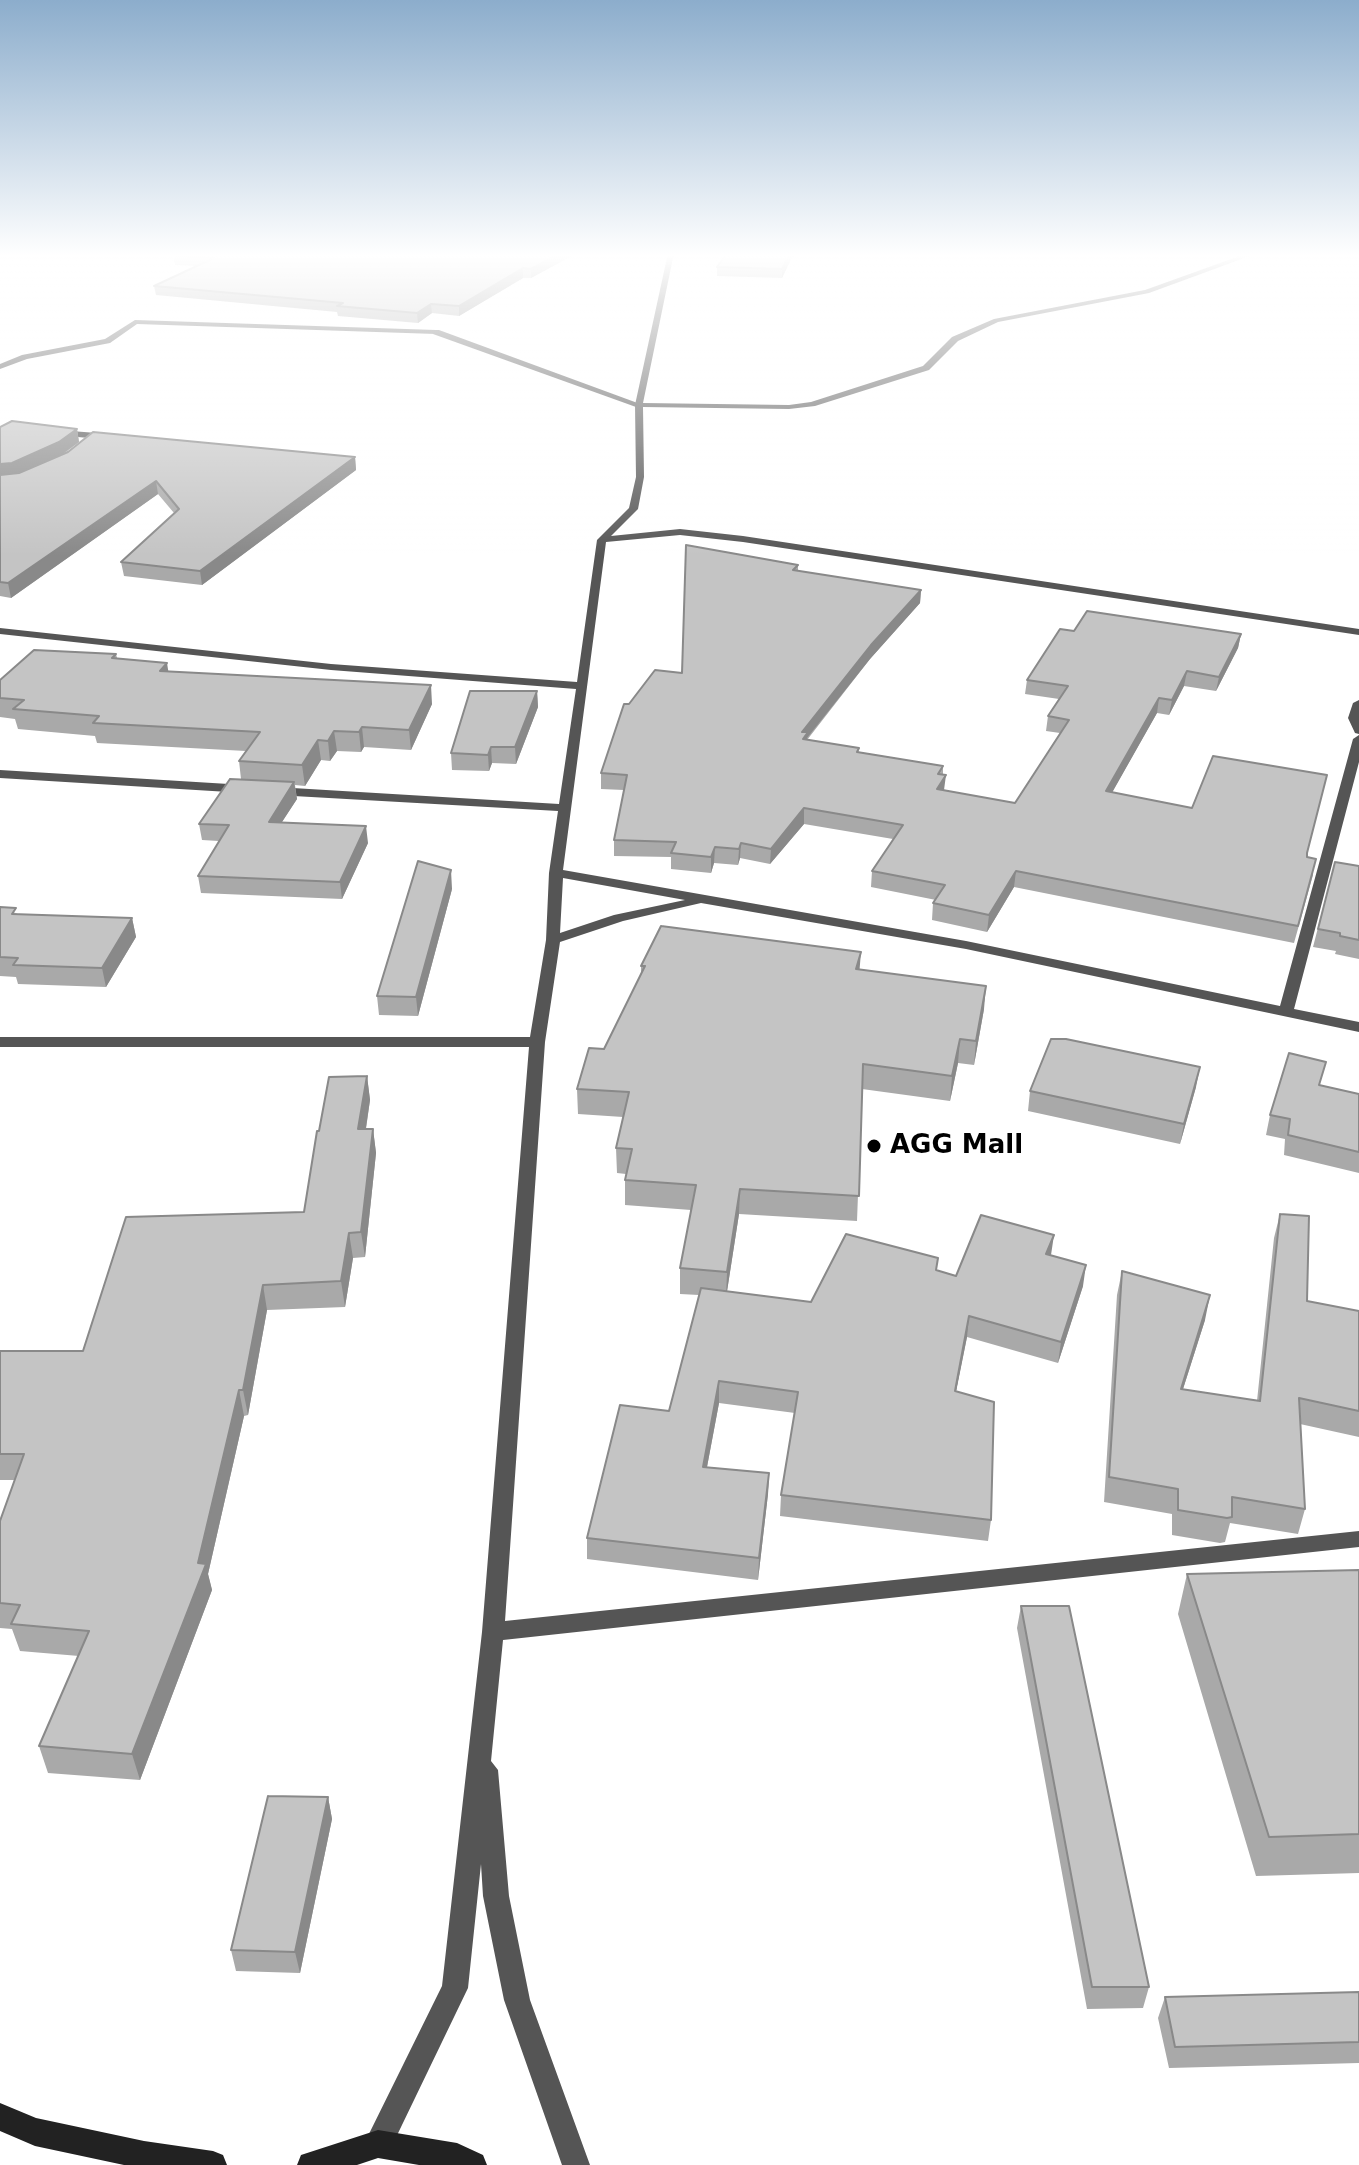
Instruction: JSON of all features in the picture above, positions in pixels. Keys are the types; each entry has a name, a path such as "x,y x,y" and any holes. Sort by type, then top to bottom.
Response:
{"main road":[{"path":"0,2117 35,2132 144,2155 213,2165"},
{"path":"311,2165 378,2144 457,2157 473,2165"}],"street":[{"path":"0,367 40,354"},
{"path":"497,354 639,405 789,407 812,404 926,368 940,354"},
{"path":"378,2144 455,1988 493,1632 537,1042 553,940 556,873 602,540 633,509 640,477 639,405 650,354"},
{"path":"42,431 97,436 77,452"},
{"path":"602,540 680,532 727,537 1359,632"},
{"path":"0,631 331,667 580,686"},
{"path":"1359,703 1354,718 1359,730"},
{"path":"1286,1011 1359,739"},
{"path":"0,774 566,808"},
{"path":"556,873 966,945 1359,1027"},
{"path":"553,940 619,918 704,900"},
{"path":"0,1042 537,1042"},
{"path":"493,1632 1359,1539"},
{"path":"483,1733 496,1896 517,2000 576,2165"}],"building":[{"path":"12,421 77,429 59,442 12,463 0,464 0,427"},
{"path":"93,432 355,457 200,571 121,562 179,509 156,481 8,583 0,582 0,475 19,473 68,452"},
{"path":"686,545 798,565 793,570 921,590 871,645 802,732 808,732 803,739 859,748 857,752 943,766 938,774 946,775 937,789 1015,803 1069,720 1048,716 1068,686 1027,680 1060,629 1074,631 1087,611 1241,634 1219,677 1187,671 1172,700 1159,698 1106,791 1192,808 1213,756 1327,775 1307,853 1307,857 1316,859 1298,926 1016,871 989,915 933,903 945,885 872,871 903,825 804,808 771,849 741,843 739,849 715,847 711,857 671,853 676,842 614,840 627,775 601,773 624,704 629,704 655,670 682,673"},
{"path":"34,650 116,654 112,658 167,663 160,671 431,685 409,730 362,727 359,732 334,731 328,741 318,740 302,765 239,761 260,732 93,723 99,716 13,709 24,700 0,698 0,680"},
{"path":"470,691 537,691 515,747 491,747 488,755 451,753"},
{"path":"230,779 294,782 269,822 366,826 340,882 198,876 229,825 199,824"},
{"path":"418,861 451,870 416,997 377,996"},
{"path":"1335,862 1359,866 1359,940 1318,929"},
{"path":"0,907 16,908 12,914 132,918 102,968 13,965 18,958 0,957"},
{"path":"661,926 861,952 856,969 986,986 976,1041 960,1039 952,1076 863,1064 859,1196 740,1189 727,1272 680,1268 696,1185 625,1180 632,1149 616,1148 629,1092 577,1089 589,1048 604,1049"},
{"path":"1051,1039 1066,1039 1200,1067 1184,1124 1030,1091"},
{"path":"1289,1053 1326,1062 1319,1085 1359,1094 1359,1152 1288,1135 1290,1119 1270,1115"},
{"path":"367,1076 358,1129 373,1129 361,1232 349,1233 341,1281 263,1285 243,1390 239,1390 198,1563 206,1564 132,1754 39,1746 89,1631 11,1624 20,1605 0,1603 0,1521 24,1454 0,1454 0,1351 83,1351 126,1217 304,1212 329,1077"},
{"path":"1280,1214 1309,1216 1307,1301 1359,1311 1359,1411 1299,1398 1305,1509 1232,1497 1232,1517 1178,1510 1178,1489 1109,1477 1122,1271 1210,1295 1181,1389 1260,1401"},
{"path":"981,1215 1054,1235 1046,1254 1086,1265 1061,1342 969,1316 955,1391 994,1402 991,1520 781,1495 798,1392 719,1381 703,1467 769,1473 759,1558 587,1538 620,1405 669,1411 701,1288 811,1302 846,1234 938,1258 936,1270 956,1276"},
{"path":"1359,1570 1359,1834 1269,1837 1187,1574"},
{"path":"1021,1606 1069,1606 1149,1987 1092,1987"},
{"path":"268,1796 328,1797 295,1952 231,1950"},
{"path":"1359,1992 1359,2042 1175,2047 1165,1997"}],"place":[{"name":"AGG Mall","path":"874,1146"}]}
